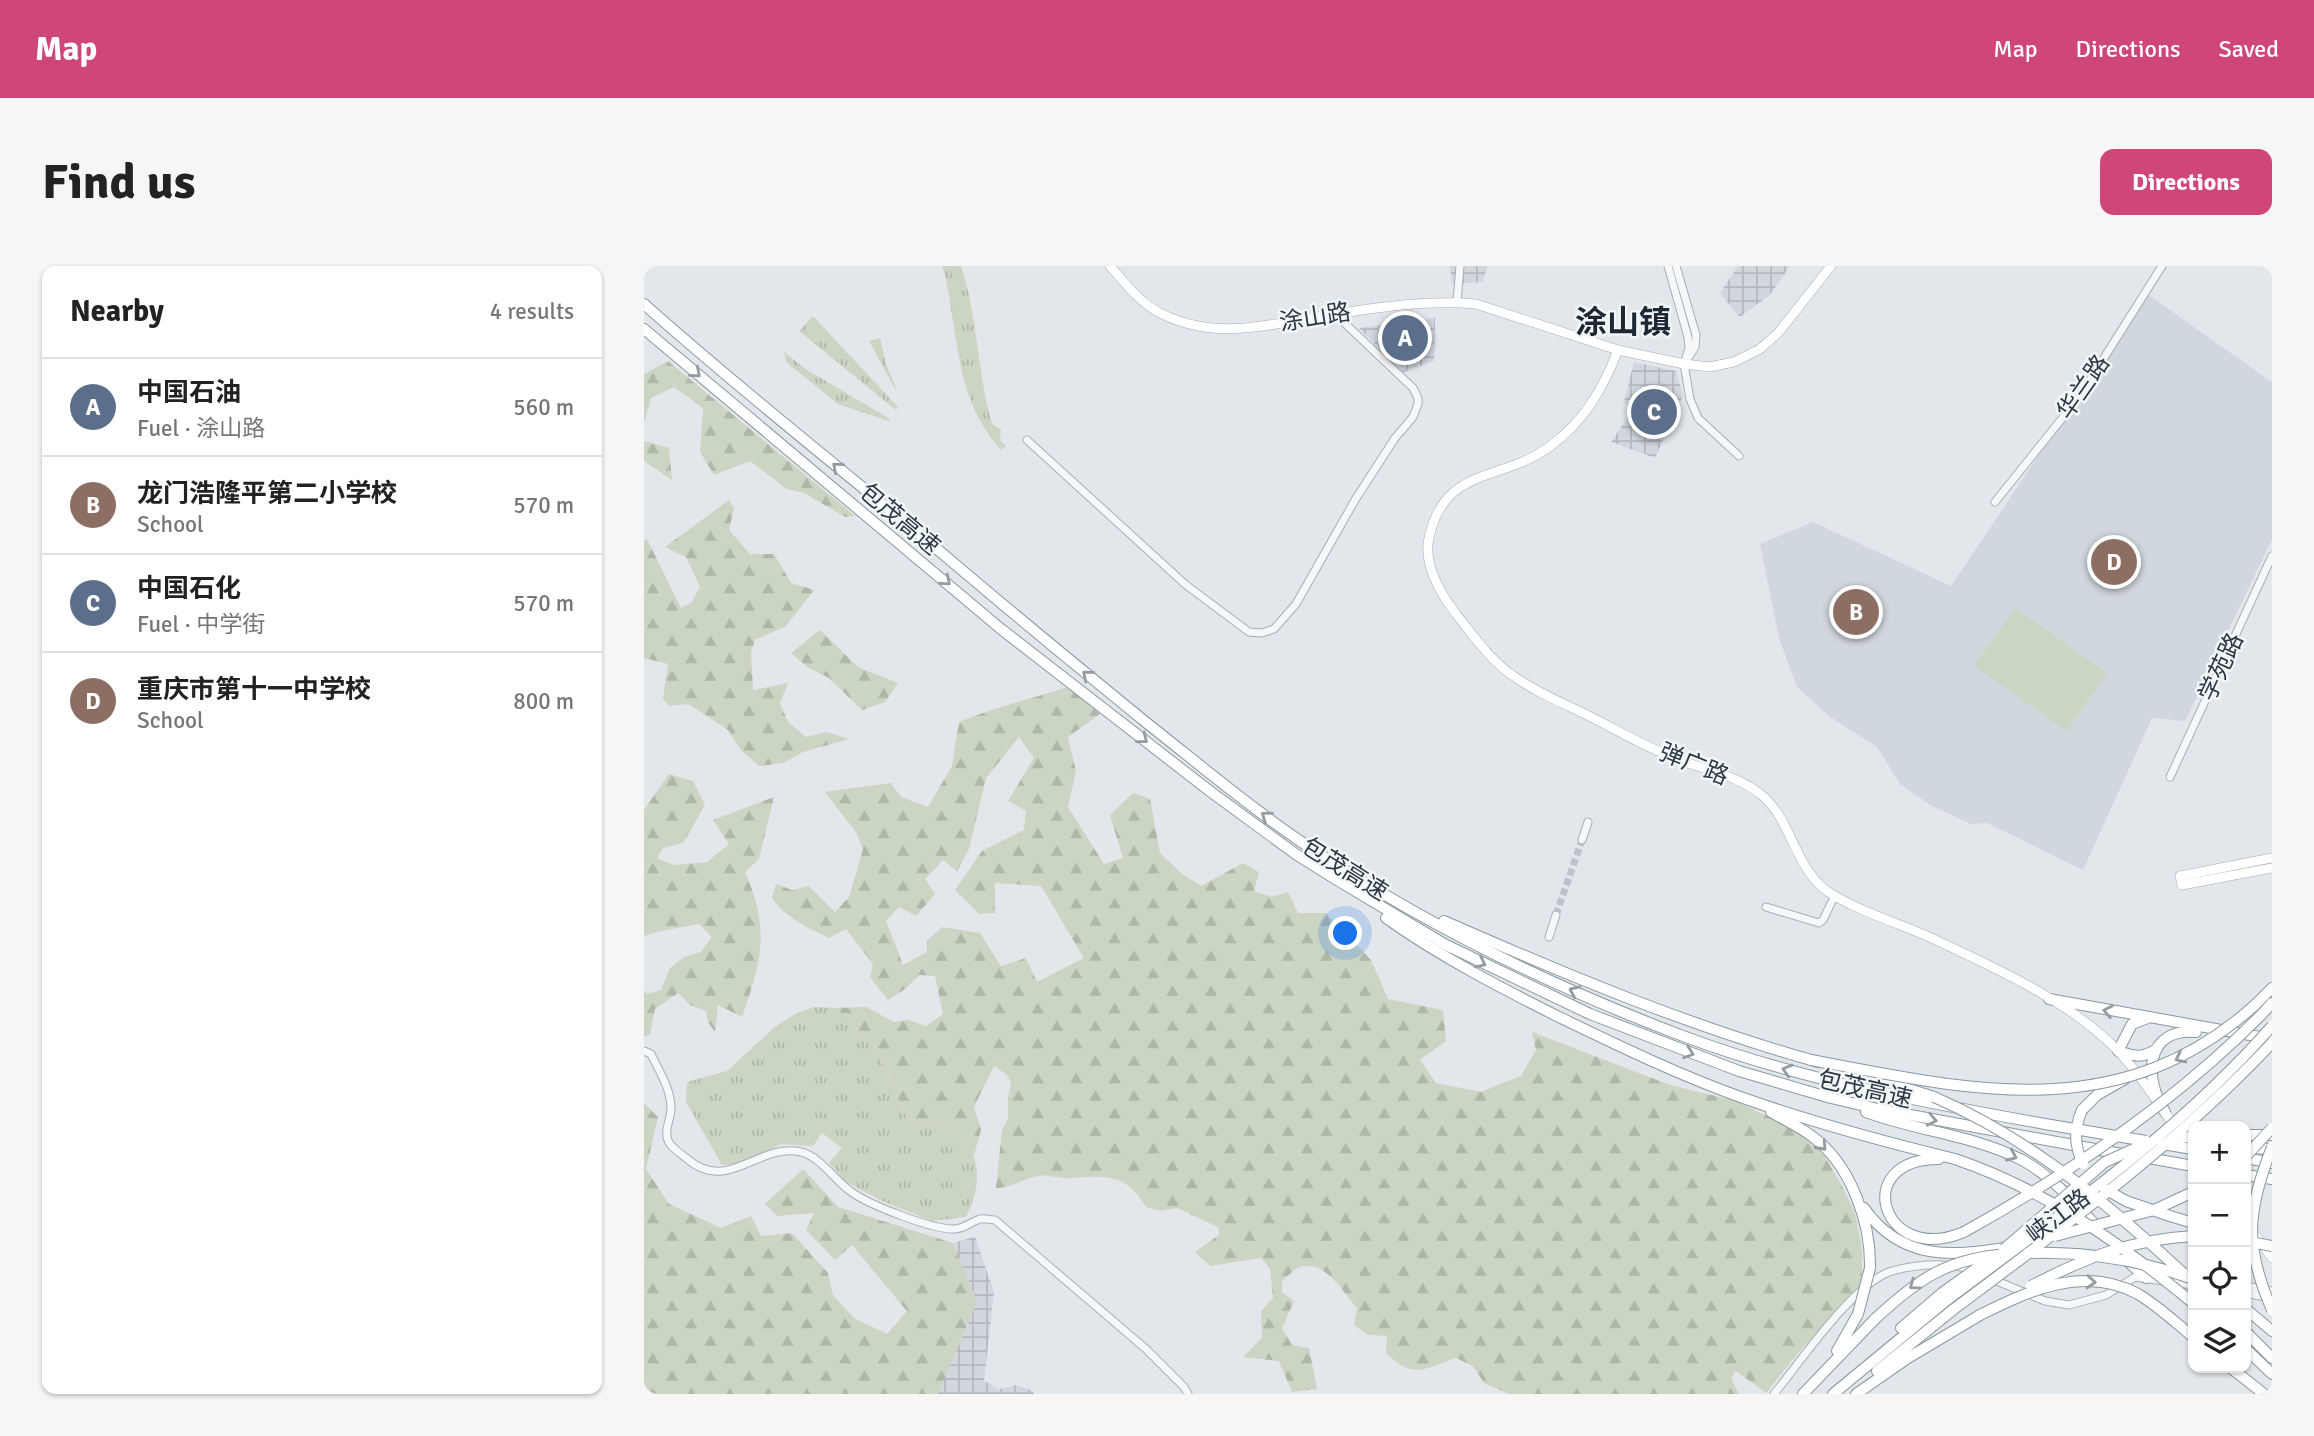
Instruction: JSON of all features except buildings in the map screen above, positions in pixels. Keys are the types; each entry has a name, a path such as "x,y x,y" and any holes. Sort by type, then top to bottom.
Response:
{"highway":[{"name":"包茂高速","path":"644,304 1013,615 1220,781 1303,843 1384,894 1467,941 1552,982 1705,1044 1790,1071 1931,1104 2188,1147"},
{"name":"包茂高速","path":"644,329 1001,629 1210,792 1336,880 1455,950 1570,1005 1708,1060 1831,1098 1925,1118 2188,1165"},
{"path":"1336,880 1414,937 1468,970 1595,1034 1743,1098 1810,1120 1955,1160 2009,1180 2051,1201 2108,1239 2188,1299"},
{"path":"1384,894 1602,989 1730,1036 1913,1089 1961,1109 2007,1133 2081,1185 2188,1278"},
{"path":"1955,1160 1917,1161 1897,1171 1889,1181 1885,1205 1900,1228 1911,1236 1938,1240 1965,1232 2036,1190 2136,1123 2216,1058 2259,1009 2272,988"},
{"path":"2049,999 2272,1043"},
{"path":"1811,1060 1925,1080 2018,1090 2075,1088 2127,1078 2164,1065 2197,1049 2227,1028 2272,1003"},
{"path":"2148,1018 2132,1024 2119,1051 2138,1057 2147,1055 2172,1035 2188,1032 2272,1043"},
{"name":"峡江路","path":"1833,1394 2163,1132 2212,1089 2272,1026"},
{"name":"峡江路","path":"1854,1394 1905,1348 1948,1301 2154,1155 2219,1097 2272,1043"},
{"path":"2157,1049 2150,1074 2156,1098 2165,1112"},
{"path":"2127,1078 2097,1095 2082,1110 2075,1133 2085,1169 2116,1196 2188,1221"},
{"path":"1743,1098 1815,1138 1839,1167 1866,1211 1887,1234 1898,1242 1915,1248 1947,1254 2012,1247 2154,1210 2188,1194"},
{"path":"1831,1098 1894,1122 1989,1147 2024,1161 2064,1192 2146,1279"},
{"path":"2251,1151 2272,1128"},
{"path":"2251,1135 2272,1135"},
{"path":"1948,1301 2008,1245 2105,1162 2150,1142 2188,1138"},
{"path":"2251,1148 2272,1148 2256,1192 2250,1228 2256,1266 2272,1310"},
{"path":"2251,1158 2272,1163"},
{"path":"2251,1176 2272,1179"},
{"path":"1817,1379 1841,1346 1858,1314 1870,1268 1867,1228 1857,1197"},
{"path":"1854,1394 1908,1357 1980,1315 2092,1256 2131,1244 2188,1237"},
{"path":"2251,1241 2272,1246"},
{"path":"1803,1394 1875,1319 1914,1285 1934,1272 1954,1264 1998,1255 2045,1252 2101,1256 2142,1264 2188,1280"},
{"path":"1980,1315 2034,1290 2065,1282 2096,1281 2113,1284 2140,1296 2188,1332"},
{"path":"2247,1310 2272,1331"},
{"path":"2251,1337 2272,1358"},
{"path":"2251,1354 2272,1374"},
{"path":"2237,1373 2264,1394"}],"main road":[{"name":"涂山路","path":"1110,266 1140,300 1158,312 1195,327 1241,329 1368,309 1457,302 1476,304 1618,350 1709,367 1734,362 1760,349 1779,332 1831,266"},
{"name":"弹广路","path":"1618,350 1608,378 1575,427 1546,450 1468,481 1448,495 1435,515 1427,542 1431,569 1445,599 1488,654 1512,676 1674,758 1742,783 1764,797 1778,815 1805,867 1823,887 1835,895 1972,957 2049,999 2087,1024 2119,1051 2188,1142"},
{"path":"2272,858 2181,880 2272,867"},
{"path":"2251,1229 2272,1258"}],"street":[{"path":"1457,302 1460,266"},
{"path":"1668,266 1688,337 1689,348 1684,364 1690,398 1698,418 1739,456"},
{"path":"1676,266 1696,335 1695,347 1684,364"},
{"name":"华兰路","path":"1995,502 2080,396 2162,266"},
{"path":"1027,440 1186,585 1249,632 1262,633 1274,628 1296,604 1355,500 1395,438 1413,418 1418,404 1413,388 1335,314"},
{"name":"学苑路","path":"2170,777 2272,556"},
{"path":"1582,839 1588,822"},
{"path":"1766,907 1819,923 1835,895"},
{"path":"1549,937 1556,915"},
{"path":"644,1051 651,1054 670,1095 671,1111 666,1135 670,1144 694,1165 715,1173 738,1168 783,1151 802,1152 817,1160 852,1192 891,1212 951,1229 967,1227 981,1219 995,1220 1146,1349 1188,1394"},
{"path":"1774,1394 1852,1299 1865,1287 1890,1272 1934,1265 1968,1268 2045,1301 2069,1305 2106,1294 2135,1277 2169,1284 2188,1282"},
{"path":"2251,1287 2272,1291"},
{"path":"2251,1294 2272,1298"}],"shaded area":[{"path":"1450,266 1487,266 1483,282 1452,284"},
{"path":"1738,266 1790,266 1770,295 1740,317 1720,293"},
{"path":"2147,294 2272,382 2272,539 2185,721 2152,718 2083,870 1987,823 1971,824 1932,806 1900,784 1877,747 1829,716 1797,687 1779,638 1760,544 1813,522 1951,586"},
{"path":"1435,318 1434,361 1403,372 1359,328"},
{"path":"1634,362 1676,371 1683,396 1655,458 1611,442 1632,411 1624,402"},
{"path":"975,1237 994,1292 984,1381 999,1389 1016,1385 1033,1391 1034,1394 938,1394 977,1302 953,1243"}],"green space":[{"path":"942,266 961,266 971,305 992,424 1001,430 1000,440 1006,446 1001,450 978,417 965,384"},
{"path":"813,316 898,407 896,410 799,331"},
{"path":"880,338 886,364 895,389 869,341"},
{"path":"784,352 807,370 890,419 889,421 838,404 786,362"},
{"path":"668,361 855,516 845,517 804,493 787,489 750,461 714,475 700,452 703,408 674,387 651,398 644,424 644,374"},
{"path":"644,441 669,448 672,480 644,461"},
{"path":"729,500 734,508 729,530 750,554 774,554 791,583 814,590 786,626 755,640 751,652 753,690 788,683 780,703 788,722 806,737 827,732 849,739 803,752 783,763 759,766 741,750 728,730 710,718 688,704 669,706 663,699 668,664 644,658 644,540 647,539 681,608 692,602 700,587 686,557 665,547"},
{"path":"2015,608 2107,673 2067,731 1974,666"},
{"path":"820,630 858,667 898,683 885,702 862,710 829,678 809,668 791,653"},
{"path":"1068,687 1100,714 1068,737 1076,771 1068,807 1104,864 1123,858 1110,815 1133,793 1150,799 1160,853 1182,874 1201,886 1243,863 1259,872 1254,891 1272,897 1288,892 1298,913 1326,913 1371,960 1388,999 1443,1010 1446,1041 1420,1060 1436,1083 1481,1092 1521,1076 1536,1050 1532,1032 1670,1085 1736,1101 1771,1118 1802,1136 1824,1155 1842,1186 1855,1213 1862,1250 1862,1284 1798,1353 1766,1393 1736,1371 1731,1378 1739,1394 1509,1394 1484,1383 1473,1366 1456,1358 1419,1370 1404,1367 1386,1353 1387,1336 1369,1335 1354,1325 1357,1308 1333,1279 1318,1268 1300,1267 1282,1281 1282,1292 1294,1301 1282,1328 1292,1345 1309,1348 1317,1389 1292,1392 1279,1361 1243,1357 1262,1338 1261,1311 1273,1298 1270,1269 1261,1258 1210,1266 1195,1252 1219,1235 1218,1227 1177,1208 1160,1211 1146,1207 1130,1187 1105,1177 1032,1177 996,1188 1002,1130 1008,1119 1011,1083 1007,1075 994,1066 974,1107 981,1130 974,1155 963,1139 962,1132 907,1119 877,1049 835,1008 866,1007 894,1022 909,1020 926,1026 943,1014 935,976 919,975 905,989 888,1000 870,977 873,964 846,929 829,938 790,917 772,898 776,884 792,890 809,886 835,912 849,897 863,849 856,832 825,792 891,783 901,797 928,807 952,766 959,722","holes":["1019,737 1034,758 1008,801 1026,811 1024,830 982,851 955,890 979,914 995,913 995,883 1041,886 1084,958 1037,982 1026,958 1001,966 980,933 942,927 927,941 927,952 903,965 886,921 899,907 916,916 935,894 925,879 943,860 957,871 969,849 986,778"]},
{"path":"669,774 693,781 705,805 683,843 663,848 657,858 674,865 707,862 729,844 713,820 774,797 759,859 745,872 758,911 760,944 754,978 742,1017 718,1005 715,1032 708,1022 706,1011 690,1005 678,993 655,1009 650,1034 644,1037 644,990 647,994 661,990 670,968 684,957 701,952 712,937 699,924 644,936 644,810"},
{"path":"814,1007 835,1008 877,1049 907,1119 963,1132 974,1157 977,1173 974,1195 966,1217 932,1221 882,1201 846,1182 829,1163 842,1148 822,1133 813,1146 781,1144 742,1164 722,1165 686,1102 687,1082 727,1071 775,1027 797,1013"},
{"path":"644,1103 658,1117 646,1169 669,1204 721,1228 751,1216 761,1236 792,1233 828,1273 833,1295 854,1318 887,1334 907,1311 852,1245 835,1260 806,1230 814,1213 777,1216 765,1204 803,1169 838,1207 953,1243 977,1302 938,1394 644,1394"}],"tunnel":[{"path":"1556,915 1582,840"}],"place":[{"name":"中国石油","path":"1405,338"},
{"name":"中国石化","path":"1654,412"},
{"name":"重庆市第十一中学校","path":"2114,562"},
{"name":"龙门浩隆平第二小学校","path":"1856,612"}],"district":[{"name":"涂山镇","path":"1623,322"}]}
